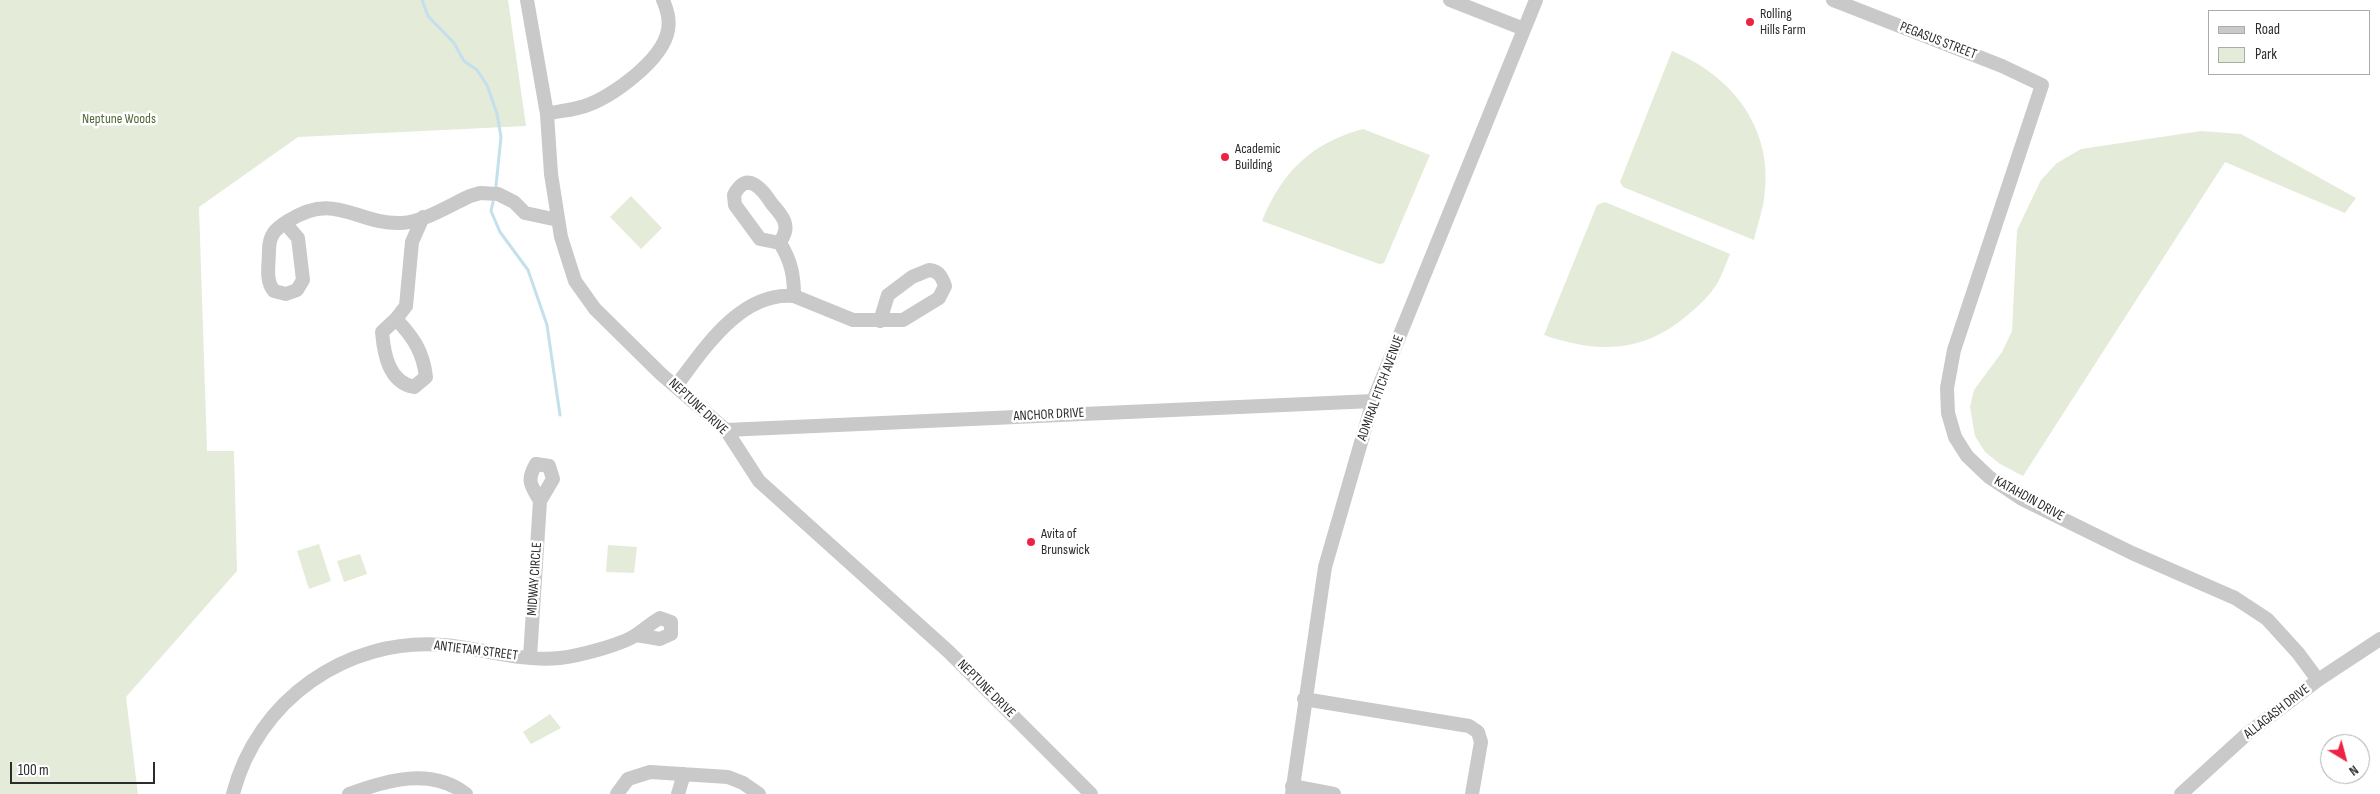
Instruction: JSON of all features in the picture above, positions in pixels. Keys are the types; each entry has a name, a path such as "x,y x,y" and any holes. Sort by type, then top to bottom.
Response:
{"street":[{"name":"NEPTUNE DRIVE","path":"527,0 547,114 551,174 558,220 575,281 595,309 676,386 726,430 759,481 949,652 1091,794"},
{"path":"547,114 585,106 612,93 631,80 653,58 668,31 668,12 663,0"},
{"path":"1450,0 1524,28"},
{"name":"ADMIRAL FITCH AVENUE","path":"1292,790 1325,567 1373,401 1536,0"},
{"name":"PEGASUS STREET","path":"1836,0 2002,66 2042,85"},
{"name":"KATAHDIN DRIVE","path":"2042,85 1954,350 1947,388 1948,413 1955,437 1967,456 1989,477 2022,499 2132,553 2240,601 2266,619 2298,653 2318,680"},
{"path":"285,223 298,238 303,280 297,290 286,294 274,292 269,285 269,240 275,230 285,223 308,209 328,207 348,210 383,222 404,223 480,194 498,194 514,202 525,213 558,220"},
{"path":"396,319 406,306 412,242 422,217"},
{"path":"780,243 789,257 794,274 794,296"},
{"path":"676,386 705,348 748,307 767,298 784,295 794,296 853,320 880,321 903,320 939,298 945,286 942,277 938,273 929,270 912,277 888,295 880,321"},
{"name":"ANCHOR DRIVE","path":"726,430 1373,401"},
{"name":"MIDWAY CIRCLE","path":"530,657 540,501"},
{"name":"ANTIETAM STREET","path":"233,794 245,759 262,728 285,702 312,680 342,662 375,650 409,645 444,645 501,656 570,656 636,635"},
{"name":"ALLAGASH DRIVE","path":"2181,794 2248,733 2318,680 2380,639"},
{"path":"1304,699 1469,726 1478,732 1481,742 1472,794"},
{"path":"617,794 628,778 650,772 707,774 728,778 743,783 759,794"},
{"path":"678,794 684,774"},
{"path":"349,794 378,783 412,778 446,782 466,794"},
{"path":"1292,790 1334,794"}],"green space":[{"name":"Neptune Woods","path":"0,0 508,0 526,126 298,137 199,207 207,451 234,451 237,571 126,697 138,794 0,794"},
{"path":"1672,51 1714,75 1731,91 1745,109 1756,128 1763,150 1766,174 1764,199 1754,240 1623,187 1620,182"},
{"path":"1363,129 1430,155 1384,263 1379,264 1262,221 1279,188 1300,162 1328,142"},
{"path":"2201,131 2241,134 2356,198 2345,213 2225,162 2023,476 2000,464 1985,452 1975,436 1970,407 1974,390 2002,352 2012,331 2017,230 2041,180 2057,163 2081,149"},
{"path":"631,196 662,228 641,249 610,217"},
{"path":"1605,202 1730,254 1721,275 1709,295 1690,313 1656,336 1639,343 1602,347 1564,341 1544,335 1597,205"},
{"path":"319,544 331,581 309,589 297,551"},
{"path":"608,545 637,547 634,573 606,572"},
{"path":"360,554 367,574 344,582 337,561"},
{"path":"550,714 561,728 531,744 523,732"}],"waterway":[{"path":"422,0 428,16 454,43 464,61 477,70 487,85 497,114 501,137 496,186"},
{"path":"493,202 491,211 500,232 528,270 547,325 560,415"}],"place":[{"name":"Rolling Hills Farm","path":"1750,22"},
{"name":"Academic Building","path":"1225,157"},
{"name":"Avita of Brunswick","path":"1031,542"}]}
